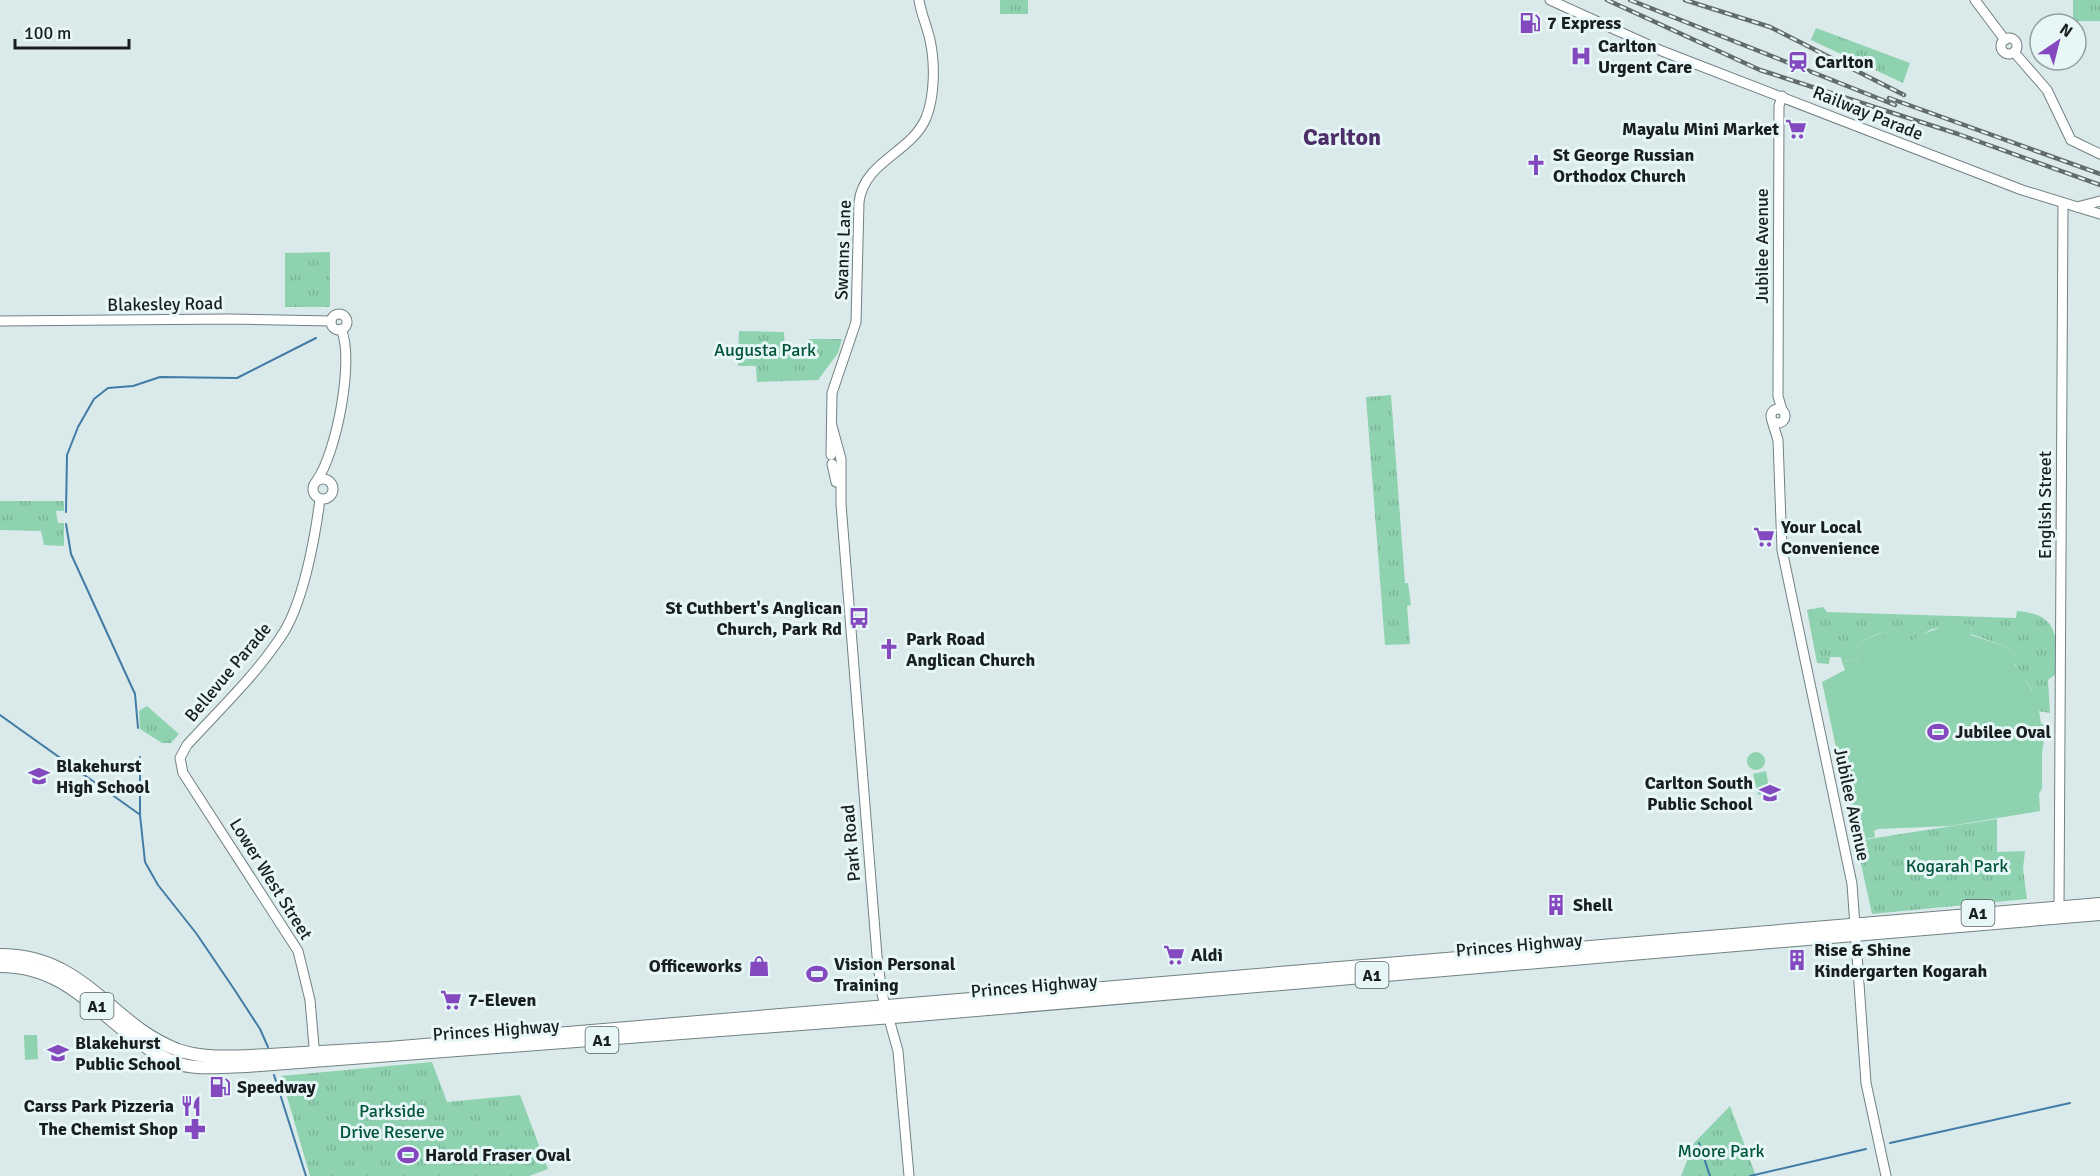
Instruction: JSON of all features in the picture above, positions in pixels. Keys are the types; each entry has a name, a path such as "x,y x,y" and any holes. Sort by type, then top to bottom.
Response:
{"highway":[{"name":"Princes Highway","path":"1856,929 2100,904"},
{"name":"Princes Highway","path":"0,966 36,971 59,980 85,997 141,1043 179,1064 247,1066 315,1057 742,1019 887,1011 1856,929 2100,914"},
{"name":"Princes Highway","path":"0,955 23,956 59,967 84,981 145,1032 186,1053 227,1057 315,1057"}],"street":[{"name":"Swanns Lane","path":"843,359 856,322 858,212 862,189 880,164 921,128 932,95 930,40 919,0"},
{"name":"Railway Parade","path":"1550,0 1662,51 2063,204 2100,214"},
{"path":"1975,0 2005,40 2002,50 2008,53 2013,52 2047,90 2071,140 2100,154"},
{"name":"Jubilee Avenue","path":"1782,96 1779,118 1777,416 1782,550 1849,864 1856,929 1866,1083 1886,1176"},
{"name":"Railway Parade","path":"2077,207 2100,201"},
{"name":"English Street","path":"2059,907 2063,204"},
{"path":"337,314 344,316 346,324 341,329 333,327 330,321 337,314"},
{"name":"Blakesley Road","path":"0,321 230,319 330,321"},
{"path":"330,450 332,493 320,499 312,490 330,450 343,401 345,351 341,329"},
{"name":"Park Road","path":"843,359 832,393 832,426 841,504 877,953 887,1011 900,1064 909,1176"},
{"path":"317,480 324,478 331,482"},
{"name":"Bellevue Parade","path":"180,758 187,745 281,638 299,598 320,499"},
{"name":"Lower West Street","path":"180,758 183,773 298,951 310,1000 315,1057"}],"green space":[{"path":"1000,0 1028,0 1028,14 1000,14"},
{"path":"2073,0 2100,0 2100,21 2088,21 2088,12 2073,12"},
{"path":"1816,28 1910,63 1903,83 1811,40"},
{"path":"330,252 330,307 285,307 285,253"},
{"name":"Augusta Park","path":"739,331 784,332 785,351 810,346 809,339 842,339 838,353 818,380 757,382 756,366 738,366"},
{"path":"1391,395 1405,583 1408,583 1411,605 1407,606 1410,644 1385,645 1366,397"},
{"path":"0,501 64,501 64,511 56,511 58,523 64,523 64,546 44,545 41,531 0,530"},
{"path":"1823,607 1827,612 2016,618 2017,611 2041,617 2053,630 2056,649 2056,674 2048,680 2050,713 2038,711 2031,688 2012,660 2016,655 2007,647 1971,634 1972,624 1932,629 1891,651 1881,632 1859,643 1855,648 1859,658 1842,662 1841,657 1830,657 1829,664 1817,663 1807,610"},
{"path":"1972,624 1971,635 2007,647 2016,655 2014,664 2032,692 2041,724 2046,724 2042,754 2042,788 2039,794 2040,811 1950,826 1878,829 1874,831 1875,837 1856,841 1822,682 1845,670 1842,662 1859,658 1855,648 1859,643 1882,632 1919,635 1949,625"},
{"path":"147,706 179,734 171,743 162,743 140,729 139,711"},
{"path":"1756,752 1762,755 1765,761 1762,767 1756,770 1750,767 1747,761 1750,755"},
{"path":"1766,771 1770,793 1758,795 1753,774"},
{"name":"Kogarah Park","path":"1997,819 1997,852 2025,851 2023,869 2027,899 1872,914 1856,841"},
{"path":"24,1035 37,1035 38,1059 25,1060"},
{"name":"Parkside Drive Reserve","path":"432,1062 447,1102 520,1095 548,1169 529,1176 310,1176 281,1076"},
{"name":"Moore Park","path":"1730,1106 1756,1176 1681,1176 1694,1143"}],"waterway":[{"path":"66,512 67,455 78,427 94,399 108,388 133,386 160,377 237,378 316,338"},
{"path":"66,524 71,554 135,694 138,728"},
{"path":"0,715 139,814"},
{"path":"140,757 140,815 145,862 158,885 196,933 234,989 260,1029 268,1047"},
{"path":"274,1075 306,1176"},
{"path":"1890,1143 2070,1103"},
{"path":"1699,1143 1710,1176"},
{"path":"1750,1176 1866,1149"}],"railway":[{"path":"1607,0 1760,70 1958,134 2100,185"},
{"path":"1630,0 1895,105"},
{"path":"1685,0 1770,27 1904,95"},
{"path":"1889,98 2100,174"}],"place":[{"name":"7 Express","path":"1530,23"},
{"name":"Carlton Urgent Care","path":"1581,56"},
{"name":"Carlton","path":"1798,62"},
{"name":"Mayalu Mini Market","path":"1796,129"},
{"name":"St George Russian Orthodox Church","path":"1536,165"},
{"name":"Your Local Convenience","path":"1764,537"},
{"name":"St Cuthbert's Anglican Church, Park Rd","path":"859,618"},
{"name":"Park Road Anglican Church","path":"889,649"},
{"name":"Jubilee Oval","path":"1938,732"},
{"name":"Blakehurst High School","path":"39,776"},
{"name":"Carlton South Public School","path":"1770,793"},
{"name":"Shell","path":"1556,905"},
{"name":"Aldi","path":"1174,955"},
{"name":"Rise & Shine Kindergarten Kogarah","path":"1797,960"},
{"name":"Officeworks","path":"759,966"},
{"name":"Vision Personal Training","path":"817,974"},
{"name":"7-Eleven","path":"451,1000"},
{"name":"Blakehurst Public School","path":"58,1053"},
{"name":"Speedway","path":"220,1087"},
{"name":"Carss Park Pizzeria","path":"191,1106"},
{"name":"The Chemist Shop","path":"195,1129"},
{"name":"Harold Fraser Oval","path":"408,1155"}],"district":[{"name":"Carlton","path":"1342,137"}]}
